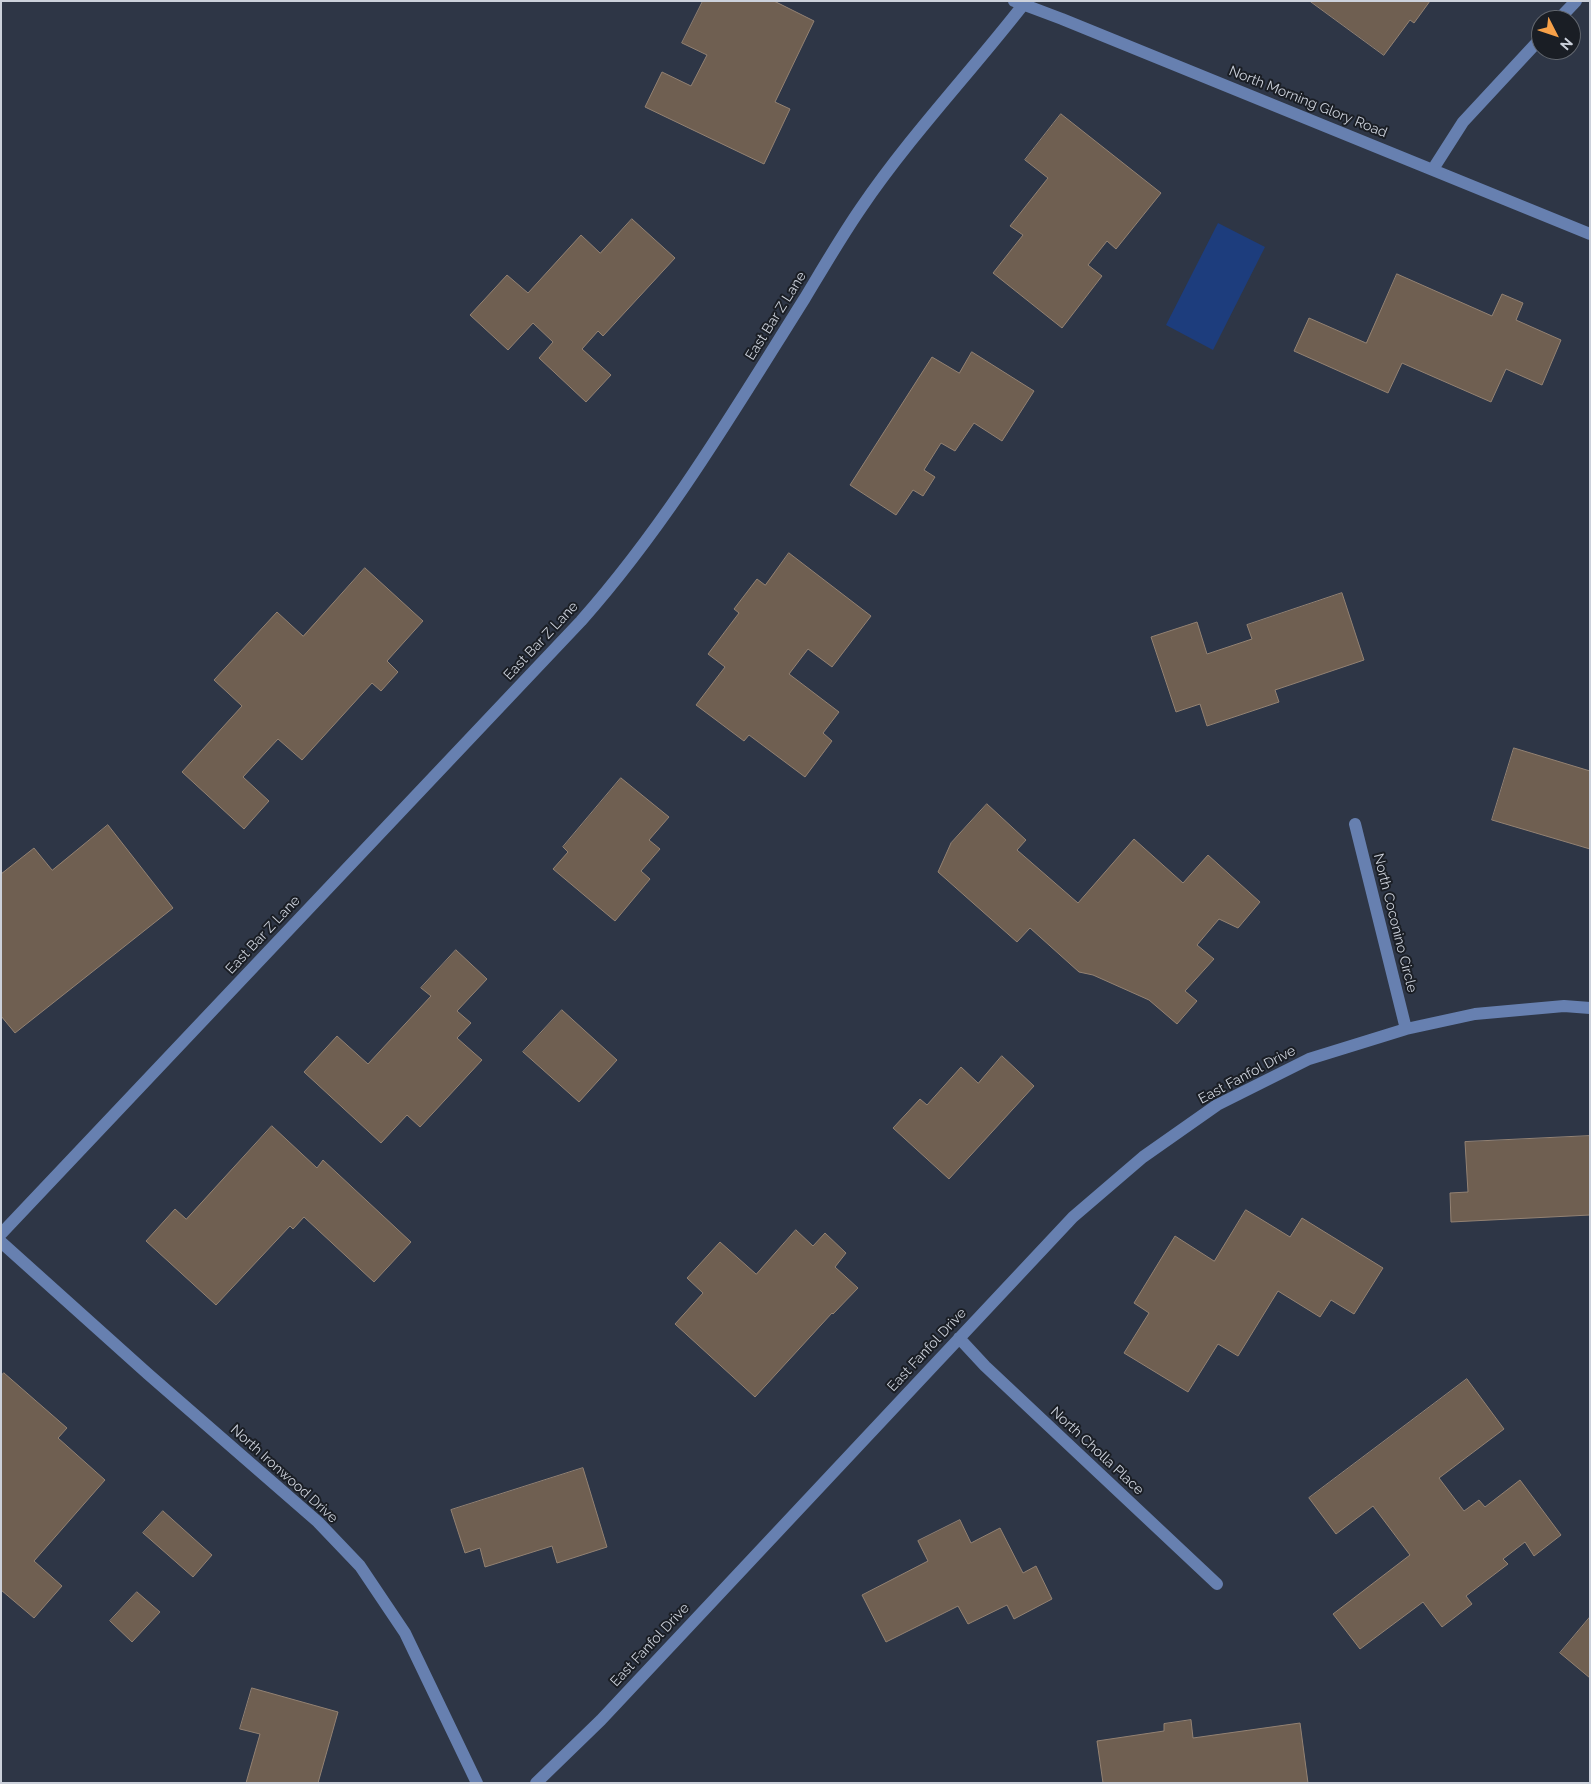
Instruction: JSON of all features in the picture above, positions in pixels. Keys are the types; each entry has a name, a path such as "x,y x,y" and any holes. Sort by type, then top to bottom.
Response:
{"street":[{"name":"North Morning Glory Road","path":"1018,3 1434,169 1590,234"},
{"name":"East Bar Z Lane","path":"1,1234 613,585 720,433 861,207 1018,3"},
{"path":"1434,169 1462,122 1531,49"},
{"name":"North Coconino Circle","path":"1355,824 1406,1029"},
{"name":"East Fanfol Drive","path":"536,1783 601,1720 1073,1217 1143,1157 1210,1110 1309,1059 1406,1029 1475,1014 1564,1006 1590,1008"},
{"name":"North Ironwood Drive","path":"1,1242 148,1374 318,1522 360,1566 405,1633 477,1783"},
{"name":"North Cholla Place","path":"958,1338 985,1366 1217,1584"}],"shaded area":[{"path":"1218,223 1265,247 1213,350 1166,325"}],"building":[{"path":"703,1 774,1 814,21 775,102 790,109 764,164 645,107 662,72 691,86 707,55 682,43"},
{"path":"1310,1 1430,1 1414,23 1410,20 1384,55"},
{"path":"1061,114 1161,193 1116,249 1107,241 1088,265 1102,276 1062,328 993,273 1023,235 1010,226 1048,178 1025,160"},
{"path":"632,219 675,258 603,336 598,331 582,349 611,375 586,402 539,358 553,342 533,323 508,350 470,315 507,275 528,293 581,235 600,253"},
{"path":"1397,274 1492,316 1502,294 1523,303 1516,320 1561,340 1542,385 1506,369 1491,402 1402,363 1388,393 1294,351 1309,318 1366,343"},
{"path":"972,352 1034,391 1002,441 974,423 955,451 941,443 924,470 935,477 923,496 913,490 896,515 850,485 932,357 959,373"},
{"path":"789,553 871,616 832,667 808,649 789,674 839,712 823,733 832,741 805,777 749,735 744,741 696,705 725,667 708,654 739,613 734,609 757,579 765,585"},
{"path":"365,568 423,621 387,661 398,672 381,691 372,683 302,760 278,739 243,777 269,801 244,829 182,772 242,706 214,680 277,612 303,636"},
{"path":"1342,593 1364,660 1275,690 1279,702 1207,726 1200,704 1176,712 1151,637 1197,622 1207,654 1252,639 1247,625"},
{"path":"1514,748 1590,771 1590,849 1492,820"},
{"path":"621,778 669,817 649,840 660,849 641,871 650,879 615,921 553,869 568,852 563,847"},
{"path":"987,804 1026,840 1017,850 1078,903 1134,839 1183,883 1208,855 1260,902 1238,928 1219,919 1197,945 1214,959 1185,991 1197,1001 1177,1024 1149,1000 1093,975 1079,972 1030,928 1017,942 938,872 951,843"},
{"path":"108,825 173,908 15,1033 1,1016 1,874 34,848 52,870"},
{"path":"456,950 487,979 457,1011 471,1023 457,1038 482,1060 420,1127 407,1115 381,1143 304,1072 337,1036 368,1064 431,996 421,988"},
{"path":"562,1010 617,1060 579,1102 523,1052"},
{"path":"1002,1056 1034,1086 949,1179 893,1128 920,1099 927,1105 961,1067 978,1083"},
{"path":"272,1126 317,1168 323,1160 411,1242 374,1282 304,1217 293,1229 290,1226 216,1305 146,1241 175,1209 186,1219"},
{"path":"1590,1136 1590,1215 1451,1222 1450,1193 1468,1192 1465,1142"},
{"path":"1246,1210 1290,1237 1302,1218 1383,1268 1354,1314 1331,1300 1320,1317 1278,1291 1238,1356 1218,1344 1188,1392 1124,1353 1149,1313 1134,1303 1175,1236 1214,1261"},
{"path":"796,1230 813,1246 825,1233 846,1253 835,1267 858,1288 832,1313 755,1397 675,1324 703,1293 687,1278 720,1242 756,1274"},
{"path":"4,1373 67,1428 58,1438 105,1480 34,1561 62,1586 34,1618 1,1590 1,1376"},
{"path":"1467,1379 1504,1429 1439,1478 1464,1511 1479,1500 1485,1507 1520,1480 1561,1535 1534,1556 1525,1542 1503,1559 1508,1564 1466,1596 1472,1604 1442,1627 1423,1602 1360,1649 1333,1614 1410,1555 1373,1506 1336,1534 1309,1498"},
{"path":"583,1468 607,1547 557,1563 552,1546 485,1567 480,1548 465,1553 451,1510"},
{"path":"163,1511 212,1555 193,1577 143,1533"},
{"path":"960,1520 971,1543 1000,1528 1023,1573 1036,1566 1052,1599 1014,1619 1007,1605 968,1624 958,1606 886,1642 862,1595 928,1561 918,1541"},
{"path":"137,1592 160,1612 132,1642 110,1621"},
{"path":"1590,1617 1590,1678 1560,1653"},
{"path":"252,1688 338,1712 318,1783 246,1783 260,1734 240,1729"},
{"path":"1191,1720 1193,1738 1300,1723 1308,1783 1103,1783 1097,1741 1164,1731 1164,1724"}]}
